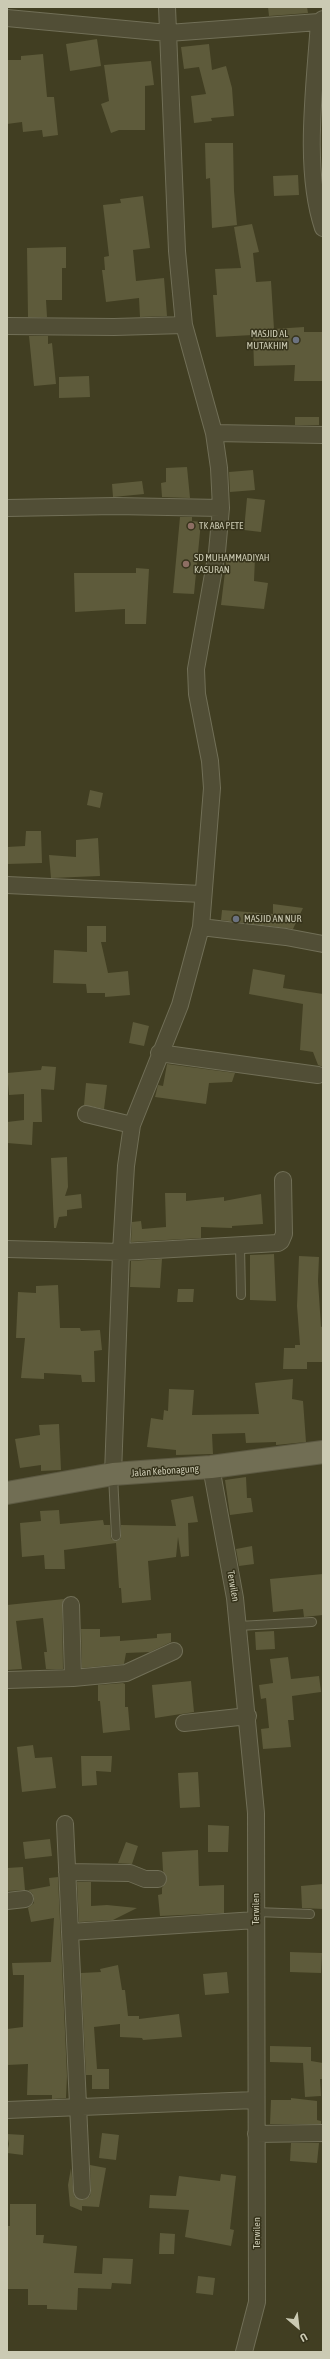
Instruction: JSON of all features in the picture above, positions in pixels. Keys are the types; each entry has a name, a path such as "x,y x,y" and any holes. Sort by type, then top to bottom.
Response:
{"main road":[{"name":"Jalan Kebonagung","path":"7,1493 113,1474 211,1468 323,1452"}],"street":[{"path":"113,1474 121,1252 126,1166 132,1125 159,1053 180,1005 201,927 202,894 212,788 210,760 197,694 196,669 214,574 221,508 214,433 184,325 177,251 167,7"},
{"path":"7,18 168,33 321,21 313,158 317,211 323,228"},
{"path":"7,326 114,327 184,325"},
{"path":"214,433 323,435"},
{"path":"7,508 115,506 221,508"},
{"path":"7,885 202,894"},
{"path":"201,927 286,937 323,944"},
{"path":"159,1053 318,1075"},
{"path":"86,1114 132,1125"},
{"path":"7,1249 121,1252 274,1244 281,1241 284,1234 283,1180"},
{"name":"Terwilen","path":"211,1468 235,1598 248,1716 256,1813 255,2100 257,2302 244,2352"},
{"path":"71,1605 73,1678"},
{"path":"7,1680 73,1678 126,1673 174,1651"},
{"path":"184,1723 248,1716"},
{"path":"65,1824 82,2191"},
{"path":"67,1872 130,1873 145,1879 158,1879"},
{"path":"7,1901 25,1899"},
{"path":"70,1932 256,1916"},
{"path":"7,2110 255,2100"},
{"path":"256,2134 323,2133"}],"lane":[{"path":"240,1246 241,1295"},
{"path":"113,1474 116,1536"},
{"path":"238,1626 312,1622"},
{"path":"256,1916 310,1914"}],"building":[{"path":"268,7 307,7 308,13 269,16"},
{"path":"97,39 101,66 70,71 66,44"},
{"path":"209,44 212,70 226,66 232,88 234,116 211,118 212,121 194,123 191,96 206,94 199,67 184,69 181,47"},
{"path":"43,54 47,97 54,97 58,135 43,137 42,130 23,132 22,122 7,124 7,60 21,60 21,56"},
{"path":"151,61 154,85 145,86 145,130 119,130 111,133 101,104 109,101 104,65"},
{"path":"205,143 233,143 234,191 237,225 212,228 210,178 206,179"},
{"path":"298,175 299,195 274,196 273,176"},
{"path":"143,196 150,248 133,250 136,281 164,278 167,316 140,317 139,298 106,302 102,270 105,270 104,257 109,256 103,205 121,203 120,199"},
{"path":"252,224 259,252 253,253 256,282 271,281 274,329 304,327 304,332 323,332 323,381 294,381 295,365 254,366 253,335 216,337 213,295 217,295 215,269 241,268 234,227"},
{"path":"66,247 66,268 62,268 62,300 46,300 47,317 28,317 27,248"},
{"path":"29,336 48,336 48,344 52,343 56,384 34,386"},
{"path":"89,376 90,397 59,398 59,377"},
{"path":"295,417 319,417 319,425 295,425"},
{"path":"187,467 190,498 162,497 161,483 166,482 166,468"},
{"path":"253,470 255,490 230,492 229,472"},
{"path":"142,481 144,494 113,497 112,484"},
{"path":"247,498 265,500 261,532 244,530"},
{"name":"SD MUHAMMADIYAH KASURAN","path":"180,517 192,517 192,521 201,522 194,594 173,593"},
{"path":"227,555 255,557 254,581 268,583 264,609 221,605"},
{"path":"136,568 149,569 146,624 125,624 125,609 75,612 74,573 136,573"},
{"path":"90,790 103,793 100,808 87,805"},
{"path":"26,831 41,831 42,863 7,864 7,847 25,846"},
{"path":"98,838 100,876 51,878 49,855 76,857 76,840"},
{"path":"273,904 303,908 293,929 221,920 222,910 273,914"},
{"path":"87,926 106,926 106,942 101,942 108,973 128,971 130,995 105,997 105,993 87,993 86,984 53,983 54,950 87,952"},
{"path":"253,969 285,975 283,988 323,994 323,1067 318,1065 313,1052 300,1050 303,1004 249,994"},
{"path":"133,1022 149,1026 144,1046 129,1043"},
{"path":"167,1064 235,1073 232,1082 209,1083 206,1104 155,1097 158,1085 163,1086"},
{"path":"42,1066 56,1067 54,1090 41,1089 42,1122 33,1122 32,1145 7,1143 7,1122 24,1120 24,1094 9,1095 7,1073 41,1070"},
{"path":"86,1083 107,1085 104,1109 84,1105"},
{"path":"67,1157 68,1187 65,1196 81,1194 82,1208 67,1210 67,1216 59,1217 56,1228 54,1228 51,1158"},
{"path":"165,1193 186,1193 186,1201 224,1197 224,1201 261,1194 263,1224 232,1226 232,1228 201,1227 201,1238 131,1242 132,1222 141,1221 142,1229 166,1227"},
{"path":"274,1254 276,1301 250,1300 250,1255"},
{"path":"299,1256 319,1257 318,1281 321,1327 323,1326 323,1362 307,1362 307,1369 283,1369 284,1348 295,1348 295,1345 300,1345 297,1306"},
{"path":"162,1259 160,1288 130,1287 131,1261"},
{"path":"58,1285 60,1328 80,1328 81,1331 100,1330 102,1350 94,1351 95,1382 82,1382 81,1375 44,1373 44,1379 21,1378 25,1338 16,1338 18,1292 36,1293 36,1286"},
{"path":"178,1289 194,1289 193,1302 177,1302"},
{"path":"293,1379 292,1399 303,1401 306,1442 276,1445 276,1442 246,1443 245,1433 212,1434 213,1454 176,1455 176,1450 147,1447 151,1418 163,1420 164,1410 168,1411 169,1389 194,1390 192,1415 259,1414 255,1383"},
{"path":"59,1424 61,1470 41,1471 41,1465 20,1468 15,1439 40,1435 39,1425"},
{"path":"246,1477 247,1498 251,1498 253,1512 230,1515 225,1480"},
{"path":"193,1496 198,1522 188,1523 189,1556 181,1557 178,1537 176,1557 148,1561 151,1600 122,1603 121,1588 119,1588 116,1543 64,1550 65,1569 45,1569 44,1555 22,1557 20,1523 41,1521 40,1511 59,1510 60,1524 103,1520 104,1525 110,1525 111,1539 117,1541 121,1538 121,1525 176,1526 171,1500"},
{"path":"252,1546 254,1564 239,1566 236,1549"},
{"path":"323,1574 323,1615 304,1617 303,1609 273,1612 270,1579"},
{"path":"64,1599 62,1605 63,1669 46,1669 44,1652 47,1652 43,1618 16,1621 22,1669 7,1670 7,1605"},
{"path":"81,1629 100,1629 100,1637 120,1636 120,1641 157,1638 157,1634 171,1633 171,1642 150,1652 126,1653 124,1664 82,1668"},
{"path":"274,1631 275,1649 256,1650 255,1632"},
{"path":"288,1657 291,1679 319,1676 321,1692 292,1696 294,1720 288,1720 291,1747 263,1749 261,1729 269,1728 266,1698 261,1699 259,1685 273,1683 270,1659"},
{"path":"191,1681 194,1712 155,1718 152,1685"},
{"path":"125,1684 125,1707 128,1707 130,1730 103,1733 100,1701 98,1701 98,1685"},
{"path":"33,1745 35,1758 52,1757 56,1788 22,1792 17,1747"},
{"path":"81,1756 112,1756 111,1772 96,1771 97,1785 82,1786"},
{"path":"198,1772 200,1807 180,1808 178,1773"},
{"path":"208,1825 229,1826 228,1852 208,1852"},
{"path":"50,1839 52,1856 25,1859 23,1842"},
{"path":"126,1842 138,1846 132,1864 118,1863"},
{"path":"198,1850 199,1886 224,1885 224,1913 160,1916 158,1895 162,1894 162,1888 167,1879 163,1871 162,1852"},
{"path":"23,1867 25,1890 7,1891 7,1868"},
{"path":"58,1877 67,2076 66,2098 52,2099 52,2095 27,2095 28,2064 7,2065 7,2029 23,2027 24,1975 13,1975 12,1963 51,1962 54,1918 31,1922 28,1908 34,1903 34,1898 32,1893 28,1890 50,1886 49,1878"},
{"path":"77,1882 91,1882 91,1906 107,1905 137,1908 113,1920 79,1922"},
{"path":"323,1884 323,1909 302,1908 301,1886"},
{"path":"290,1952 322,1953 321,1973 290,1972"},
{"path":"118,1965 122,1990 125,1990 128,2016 139,2016 139,2019 179,2014 182,2037 143,2040 142,2038 120,2037 120,2024 94,2027 97,2069 109,2069 109,2089 92,2089 92,2075 86,2075 81,1973 101,1972 100,1969"},
{"path":"227,1972 229,1993 205,1995 203,1974"},
{"path":"270,2046 311,2047 311,2061 323,2063 323,2079 320,2079 321,2096 305,2097 303,2063 270,2062"},
{"path":"291,2098 317,2101 317,2120 321,2121 321,2124 270,2124 271,2100 291,2100"},
{"path":"102,2133 119,2135 116,2160 99,2158"},
{"path":"7,2134 24,2135 23,2155 7,2153 9,2144"},
{"path":"291,2143 319,2143 317,2163 290,2161"},
{"path":"90,2165 106,2168 99,2207 82,2206 82,2211 70,2206 68,2185 71,2168 74,2196 83,2200 90,2196"},
{"path":"221,2174 236,2176 230,2229 234,2230 231,2246 185,2237 189,2210 149,2208 150,2195 176,2196 179,2176 220,2181"},
{"path":"10,2204 36,2204 36,2235 44,2235 43,2243 77,2246 74,2273 102,2274 103,2258 133,2259 131,2284 112,2283 111,2289 78,2288 77,2310 47,2309 47,2305 28,2305 28,2289 7,2289 7,2226 10,2226"},
{"path":"160,2233 175,2234 174,2254 159,2254"},
{"path":"198,2276 215,2278 213,2295 196,2293"}],"place":[{"name":"MASJID AL MUTAKHIM","path":"296,340"},
{"name":"TK ABA PETE","path":"191,526"},
{"name":"SD MUHAMMADIYAH KASURAN","path":"186,564"},
{"name":"MASJID AN NUR","path":"236,919"}]}
